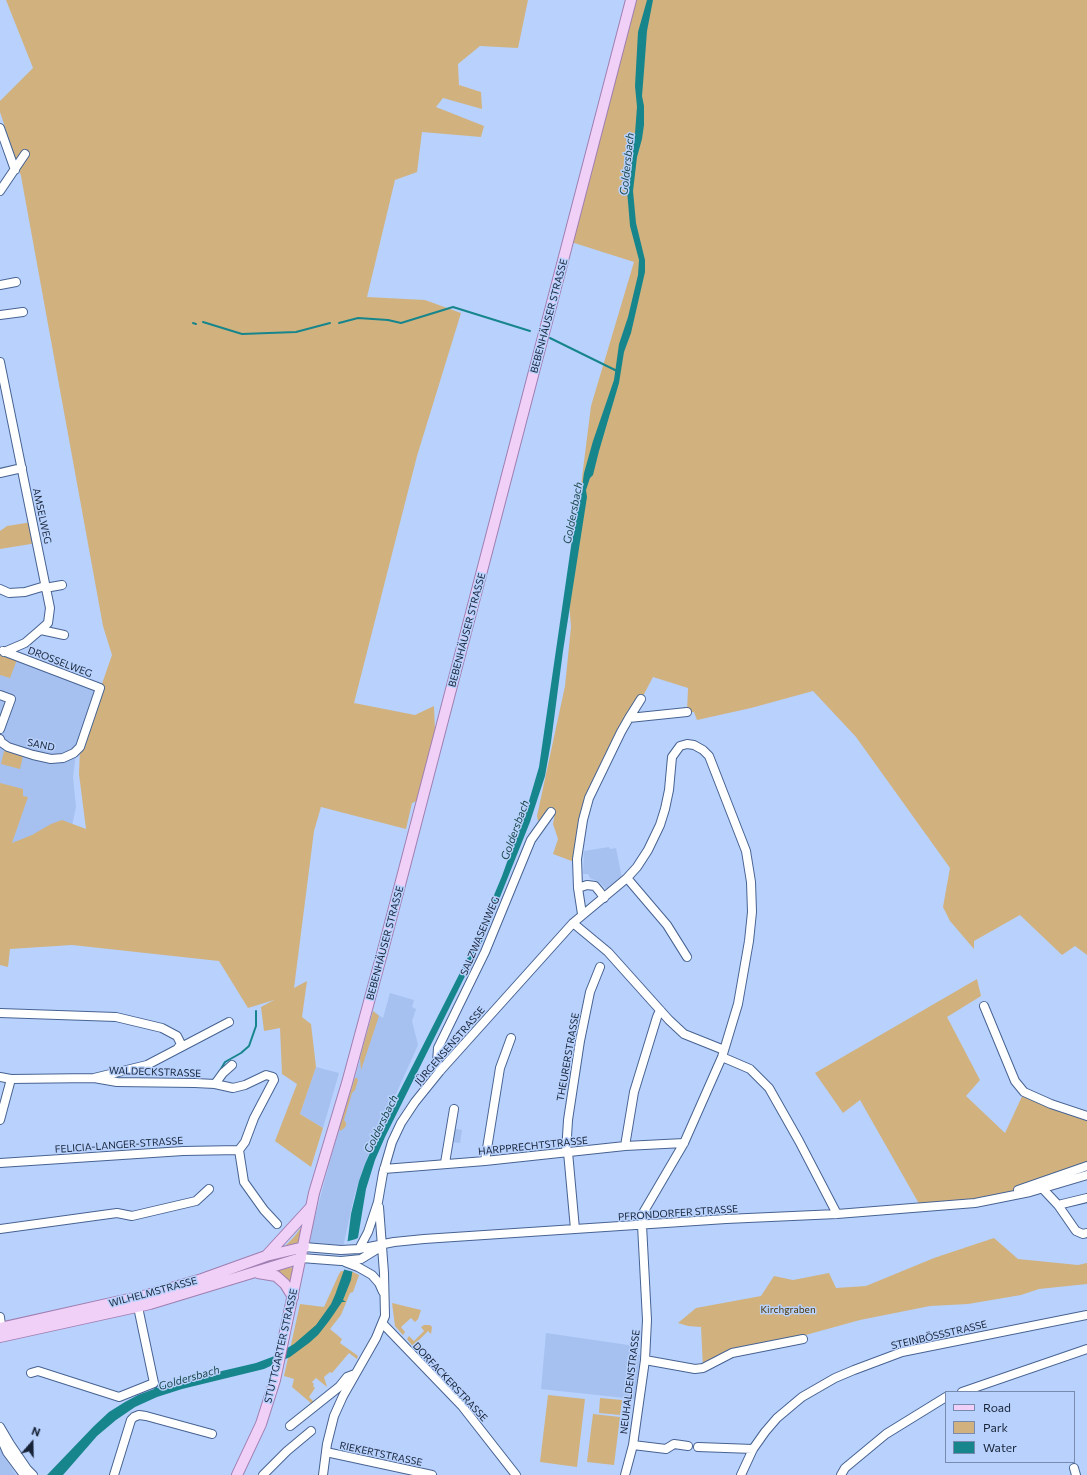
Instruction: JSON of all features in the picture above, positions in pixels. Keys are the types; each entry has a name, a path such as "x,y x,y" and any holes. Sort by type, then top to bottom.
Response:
{"main road":[{"name":"BEBENHÄUSER STRASSE","path":"301,1258 311,1207 347,1083 383,950 631,0"},
{"path":"266,1256 311,1207"},
{"name":"WILHELMSTRASSE","path":"1,1332 153,1294 202,1279 266,1256 304,1247"},
{"name":"WILHELMSTRASSE","path":"1,1332 138,1307 301,1258"},
{"name":"STUTTGARTER STRASSE","path":"237,1475 261,1424 278,1369 301,1258"},
{"path":"254,1273 276,1276 285,1284 293,1297"}],"street":[{"path":"0,128 15,170"},
{"path":"0,191 25,154"},
{"path":"0,285 16,282"},
{"path":"0,315 23,312"},
{"name":"AMSELWEG","path":"0,362 50,608 48,623 41,630 25,643 2,651"},
{"path":"0,473 22,468"},
{"path":"0,589 9,592 26,592 45,587 62,585"},
{"path":"41,630 64,635"},
{"name":"DROSSELWEG","path":"2,651 100,688 80,748"},
{"path":"0,695 11,699 0,729"},
{"path":"582,914 578,888 577,859 582,820 587,804 607,760 628,718 641,699"},
{"path":"628,718 687,712"},
{"name":"SAND","path":"0,739 1,742 8,747 51,759 63,758 74,753 80,748"},
{"name":"JÜRGENSENSTRASSE","path":"359,1249 368,1232 378,1202 384,1169 392,1142 401,1123 415,1102 440,1071 582,914 604,898 637,867 648,850 660,825 669,790 672,757 680,746 694,745 703,750 709,756 746,851 751,882 752,912 746,956 738,1004 723,1054"},
{"name":"SALZWASENWEG","path":"440,1071 437,1062 438,1048 485,952 531,840 551,812"},
{"path":"627,878 666,926 687,957"},
{"path":"578,888 587,885 595,886 604,898"},
{"path":"574,923 608,952 661,1011 684,1034 750,1069 769,1088 799,1141 837,1214"},
{"name":"THEURERSTRASSE","path":"575,1229 567,1153 568,1120 580,1041 590,992 600,967"},
{"path":"984,1006 1015,1081 1024,1092 1051,1104 1087,1116"},
{"path":"625,1146 634,1092 657,1017 661,1011"},
{"path":"0,1013 116,1017 162,1028 177,1036 181,1044 178,1048"},
{"path":"0,1077 11,1079 94,1078 147,1065 229,1022"},
{"path":"485,1161 500,1068 511,1038"},
{"name":"NEUHALDENSTRASSE","path":"625,1475 633,1445 645,1360 647,1320 642,1225 645,1210 684,1143 723,1054"},
{"name":"WALDECKSTRASSE","path":"215,1084 223,1072 232,1065"},
{"name":"WALDECKSTRASSE","path":"94,1078 117,1082 176,1082 215,1084 233,1088 245,1085 266,1075 274,1077 274,1080 254,1118 245,1142 239,1150"},
{"path":"0,1120 11,1079"},
{"path":"445,1163 454,1109"},
{"name":"HARPPRECHTSTRASSE","path":"384,1169 485,1161 625,1146 684,1143"},
{"path":"239,1150 243,1178 246,1184 264,1210 277,1224"},
{"name":"FELICIA-LANGER-STRASSE","path":"0,1162 183,1151 239,1150"},
{"name":"PFRONDORFER STRASSE","path":"1042,1186 1087,1166"},
{"name":"PFRONDORFER STRASSE","path":"304,1247 341,1250 359,1249 409,1240 837,1214 975,1203 1087,1175"},
{"path":"1042,1186 1058,1205 1076,1231 1083,1234 1087,1233"},
{"path":"0,1229 117,1213 132,1216 196,1201 209,1189"},
{"path":"1058,1205 1087,1198"},
{"name":"JÜRGENSENSTRASSE","path":"378,1202 385,1296 385,1316 383,1324"},
{"path":"368,1232 371,1237 376,1239 382,1245"},
{"name":"PFRONDORFER STRASSE","path":"301,1258 360,1263 382,1245"},
{"path":"360,1263 379,1283 385,1296"},
{"path":"31,1373 38,1370 119,1397 154,1383 138,1307"},
{"name":"STEINBÖSSSTRASSE","path":"741,1475 753,1449 777,1418 802,1397 854,1370 909,1351 1087,1315"},
{"path":"0,1317 1,1332"},
{"path":"323,1475 326,1452 334,1416 342,1396 371,1348 383,1324"},
{"name":"DORFACKERSTRASSE","path":"383,1324 462,1406 516,1475"},
{"path":"645,1360 695,1369 703,1368 732,1353 803,1339"},
{"path":"965,1391 1087,1349"},
{"path":"290,1426 339,1386 347,1377 356,1374"},
{"path":"841,1475 845,1468 886,1434 945,1398"},
{"path":"114,1475 131,1420 134,1417 139,1415 146,1416 212,1434"},
{"path":"0,1427 27,1469 33,1475"},
{"path":"263,1475 287,1451 311,1431"},
{"path":"0,1436 7,1452 24,1475"},
{"name":"NEUHALDENSTRASSE","path":"633,1445 666,1449 674,1444 688,1446"},
{"path":"698,1447 753,1449"},
{"name":"RIEKERTSTRASSE","path":"326,1452 432,1475"}],"shaded area":[{"path":"0,650 96,689 77,745 73,777 76,807 66,854 0,903"},
{"path":"609,847 610,849 616,848 622,878 607,890 599,882 590,878 588,874 583,874 584,851"},
{"path":"390,993 414,1000 412,1007 416,1009 412,1021 418,1045 364,1165 354,1197 343,1247 308,1243 373,1011 383,1018"},
{"path":"316,1067 339,1073 323,1128 300,1114"},
{"path":"451,1128 462,1130 460,1143 449,1142"},
{"path":"546,1333 635,1346 638,1349 638,1354 640,1355 635,1399 541,1389"},
{"path":"0,1449 16,1475 0,1475"}],"green space":[{"path":"6,0 528,0 518,48 480,46 458,64 459,85 481,92 482,109 443,98 436,107 484,126 481,137 422,132 417,172 395,180 367,297 425,300 461,313 417,456 354,703 415,715 434,706 435,732 417,801 412,803 406,829 321,807 314,831 294,988 307,981 302,1017 311,1024 316,1067 300,1114 323,1128 311,1167 275,1141 297,1084 282,1074 280,1028 264,1031 261,1007 274,1000 248,1008 219,961 72,945 10,949 8,967 0,965 0,783 23,789 23,796 28,797 12,843 62,820 86,829 79,774 80,747 112,655 103,626 21,176 0,112 0,101 33,68"},
{"path":"632,0 1087,0 1087,955 1075,946 1062,955 1020,915 974,941 974,949 950,921 943,907 950,868 856,737 813,691 751,708 697,720 694,712 687,712 688,688 653,677 589,798 577,863 553,854 558,839 553,824 555,813 549,811 538,821 537,816 565,686 571,627 568,589 591,406 634,262 568,241"},
{"path":"32,522 37,543 0,549 0,531 7,526"},
{"path":"0,650 18,657 10,678 0,675"},
{"path":"4,751 23,756 20,769 1,764"},
{"path":"977,979 981,996 947,1017 980,1080 966,1096 1005,1133 1024,1092 1087,1116 1087,1173 1043,1189 922,1209 860,1100 843,1113 815,1073"},
{"path":"373,1011 379,1016 361,1070 360,1058"},
{"path":"355,1078 358,1080 355,1090 352,1093 344,1120 346,1126 340,1131 339,1128"},
{"path":"306,1221 301,1242 285,1246 294,1237"},
{"name":"Kirchgraben","path":"994,1238 1018,1259 1078,1265 1087,1263 1087,1284 1039,1289 1021,1295 968,1304 930,1306 860,1320 745,1350 703,1368 701,1327 688,1326 678,1323 696,1308 761,1296 774,1276 793,1280 829,1273 836,1288 866,1286 934,1258"},
{"path":"293,1267 289,1285 274,1271"},
{"path":"341,1271 353,1272 359,1275 353,1292 350,1293 341,1315 330,1329 342,1339 340,1343 358,1356 357,1359 349,1353 332,1373 330,1372 324,1377 327,1387 316,1378 312,1382 315,1388 309,1397 314,1402 312,1404 292,1387 294,1379 284,1376 300,1304 324,1307"},
{"path":"392,1303 421,1310 418,1319 415,1322 411,1318 401,1327 405,1332 403,1335 395,1326"},
{"path":"424,1325 430,1325 432,1327 431,1334 428,1331 416,1343 419,1347 416,1350 407,1339 409,1336 414,1341 424,1331 421,1327"},
{"path":"548,1395 585,1399 577,1467 540,1462"},
{"path":"600,1398 622,1400 620,1415 599,1413"},
{"path":"593,1414 620,1417 614,1465 587,1462"}],"water":[{"path":"647,0 653,0 647,31 642,96 644,106 644,125 637,157 633,191 636,223 645,260 645,272 631,333 624,352 619,383 593,475 590,478 586,490 587,497 545,776 530,822 482,942 375,1160 366,1189 351,1280 343,1300 346,1302 342,1302 318,1335 290,1357 264,1369 182,1389 157,1397 135,1407 97,1436 63,1475 47,1475 94,1426 109,1412 125,1402 154,1389 155,1386 157,1386 157,1388 175,1382 256,1363 272,1357 294,1344 316,1325 331,1304 335,1295 344,1270 351,1214 365,1164 383,1124 469,955 502,876 529,801 539,767 575,519 580,496 578,493 582,488 584,473 593,441 614,380 619,344 628,317 638,275 639,260 630,226 627,190 637,107 635,86 638,32"}],"pier":[{"path":"359,1237 354,1272 342,1269 345,1242"}],"waterway":[{"path":"339,323 358,318 388,320 401,323 453,307 530,331"},
{"path":"203,322 242,334 296,332 330,323"},
{"path":"550,338 617,371"},
{"path":"218,1074 225,1062 241,1053 249,1046 256,1026 256,1011"}],"water label":[{"name":"Goldersbach","path":"627,164"},
{"name":"Goldersbach","path":"573,513"},
{"name":"Goldersbach","path":"515,830"},
{"name":"Goldersbach","path":"381,1124"},
{"name":"Goldersbach","path":"189,1378"}]}
